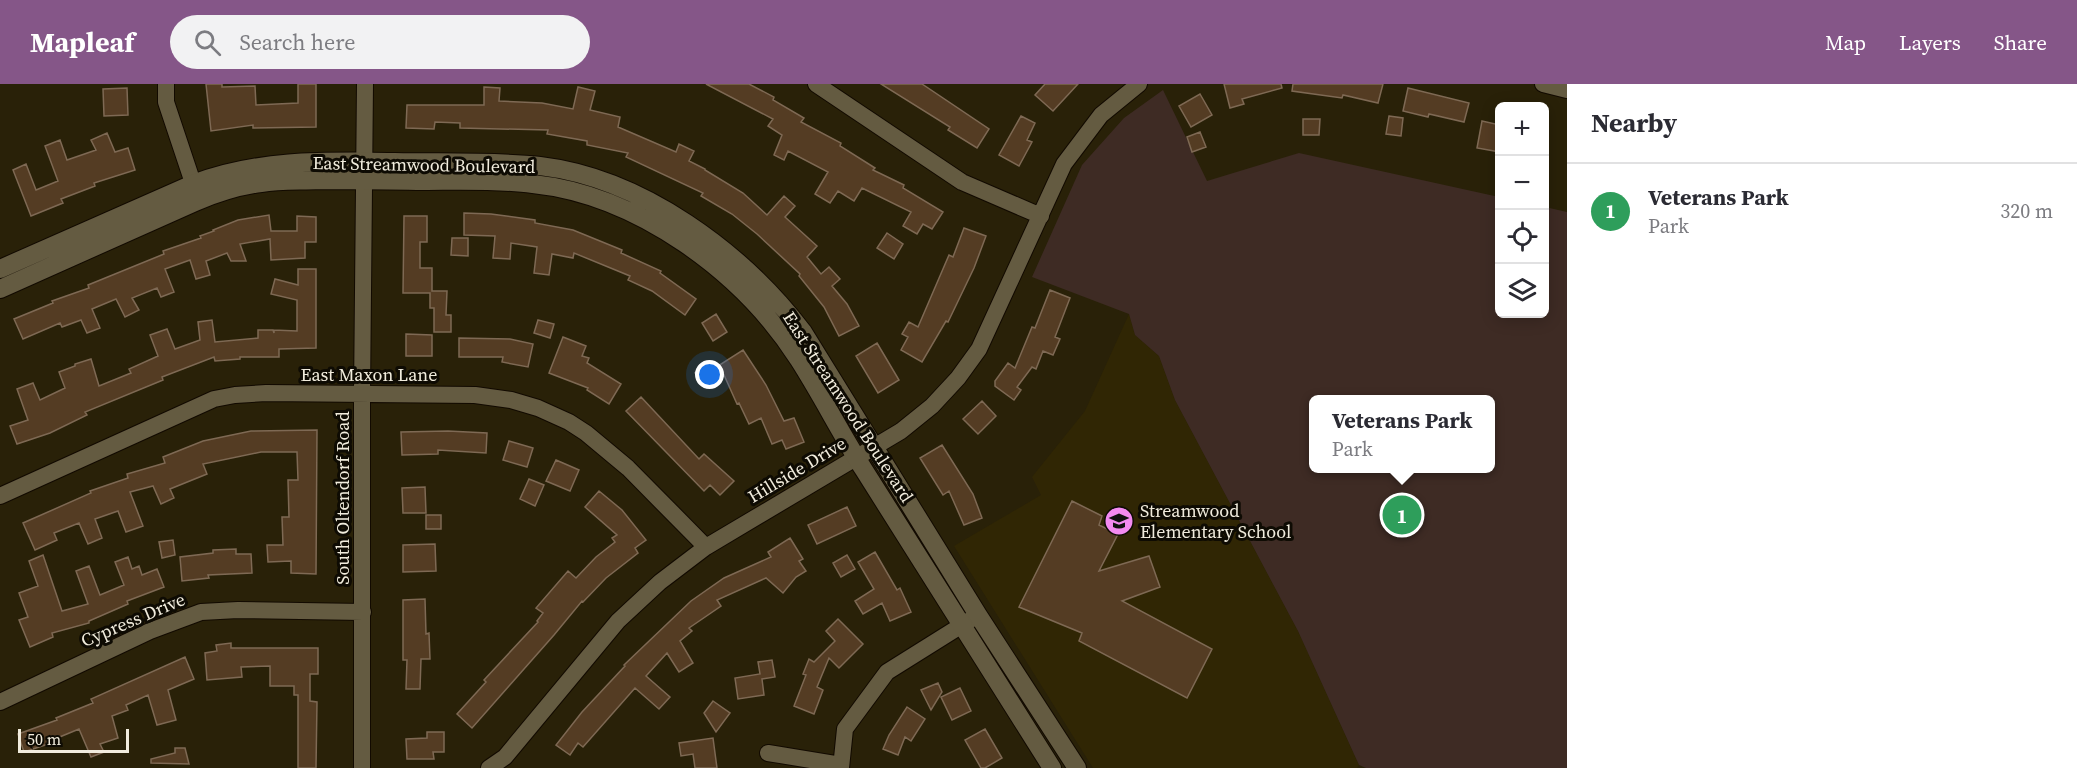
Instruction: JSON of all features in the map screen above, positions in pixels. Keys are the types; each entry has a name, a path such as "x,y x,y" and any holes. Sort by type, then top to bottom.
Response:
{"street":[{"path":"166,84 166,102 196,192"},
{"name":"South Oltendorf Road","path":"362,768 365,84"},
{"path":"816,84 962,182 1041,216"},
{"path":"1543,84 1567,90"},
{"name":"Hillside Drive","path":"489,768 510,763 618,621 660,582 706,547 901,431 932,406 958,378 979,349 1069,156 1101,115 1130,86"},
{"name":"East Streamwood Boulevard","path":"0,289 196,192 216,175 264,166 365,161 541,166 608,184 662,209 724,251 781,303 803,332 978,615 1077,768"},
{"name":"East Streamwood Boulevard","path":"0,269 196,192 228,190 261,183 364,180 533,184 562,189 598,200 652,224 683,242 716,267 767,317 799,359 856,458 1052,768"},
{"name":"East Maxon Lane","path":"0,496 214,399 266,393 475,395 511,400 538,408 569,422 586,433 628,468 706,547"},
{"name":"Cypress Drive","path":"0,702 150,631 201,612 238,610 363,612"},
{"path":"768,753 841,766 845,729 887,672 978,615"}],"shaded area":[{"path":"1163,90 1207,181 1299,153 1495,196 1495,318 1549,318 1549,208 1567,212 1567,768 1366,768 1359,765 1298,631 1175,400 1159,356 1135,335 1129,314 1032,277 1082,165 1124,118"},
{"name":"Streamwood Elementary School","path":"1129,314 1135,335 1159,356 1175,400 1298,631 1359,765 1357,768 1093,768 954,546 1041,495 1032,477 1085,411"}],"building":[{"path":"206,84 222,84 222,87 255,86 256,105 298,103 298,84 316,84 316,127 253,128 253,125 211,131"},
{"path":"706,84 749,84 774,97 773,100 804,118 801,122 841,143 840,146 875,168 873,170 904,185 903,188 943,212 932,229 923,224 917,234 903,226 911,212 862,188 854,201 838,191 830,203 815,194 828,172 788,151 784,160 774,155 782,135 768,126 773,119"},
{"path":"881,84 922,84 989,129 977,148 948,130 950,127"},
{"path":"1045,84 1078,84 1053,111 1035,95"},
{"path":"1224,84 1281,84 1282,88 1242,99 1244,104 1230,108"},
{"path":"1293,84 1383,84 1378,103 1343,95 1342,98 1292,91"},
{"path":"484,87 500,88 499,101 542,103 573,109 578,87 595,91 590,110 620,117 618,127 676,152 679,144 694,151 689,161 743,193 767,215 784,196 795,206 785,217 817,246 807,257 821,274 829,267 840,279 832,286 847,304 859,326 839,336 824,307 799,276 800,274 757,234 732,214 701,196 703,193 626,157 628,153 587,145 587,141 547,134 548,130 460,128 460,123 435,122 434,129 406,128 407,105 484,105"},
{"path":"127,88 128,115 104,116 103,89"},
{"path":"1408,88 1469,103 1464,122 1403,111"},
{"path":"1200,94 1212,115 1191,127 1179,106"},
{"path":"1021,116 1035,123 1027,140 1032,142 1019,166 999,155"},
{"path":"1389,116 1403,118 1401,136 1386,134"},
{"path":"1303,119 1320,119 1319,135 1303,135"},
{"path":"1482,121 1495,124 1495,151 1477,148"},
{"path":"1200,132 1206,147 1192,152 1187,137"},
{"path":"107,133 115,152 128,148 135,170 94,183 95,186 61,199 63,203 31,216 13,170 26,164 36,190 58,181 45,146 60,140 67,160 96,150 91,140"},
{"path":"464,213 535,220 535,223 573,230 622,250 621,253 661,271 660,273 696,299 685,315 652,291 628,280 630,276 574,253 573,258 552,254 549,275 534,273 537,247 511,243 510,259 493,258 495,236 464,235"},
{"path":"269,215 271,231 297,231 297,216 316,217 316,242 305,242 305,258 271,260 270,239 240,244 246,261 231,261 227,253 206,261 210,275 196,279 190,260 165,269 174,292 161,297 157,288 132,298 139,310 125,317 116,299 92,309 100,328 87,333 81,320 62,327 60,323 23,339 14,319 164,254 163,251 201,238 200,236 213,230 238,220"},
{"path":"404,216 427,216 427,242 420,242 420,268 432,268 432,291 447,291 446,315 451,315 451,332 434,332 434,308 430,308 430,293 403,293"},
{"path":"964,228 986,236 974,268 948,322 946,321 922,362 901,350 908,337 902,334 909,322 918,327 949,255 953,257"},
{"path":"887,233 903,244 894,259 877,248"},
{"path":"452,238 468,238 468,256 451,255"},
{"path":"298,269 316,269 316,348 279,349 279,357 240,357 240,359 215,361 214,357 162,377 163,380 85,412 87,415 50,433 17,444 10,426 28,420 17,389 33,383 40,400 65,388 59,372 75,364 91,359 99,386 131,373 129,369 158,356 150,335 167,329 175,349 200,340 198,322 212,320 215,342 258,338 258,330 273,330 274,333 274,330 297,331 297,300 271,294 275,279 298,285"},
{"path":"1050,290 1070,298 1055,337 1060,339 1053,355 1043,351 1036,369 1032,367 1017,387 1021,390 1014,400 995,386 995,381 1008,363 1015,368 1032,327 1035,328"},
{"path":"716,314 727,332 713,341 702,323"},
{"path":"538,320 554,324 550,338 534,333"},
{"path":"406,334 432,335 432,356 406,356"},
{"path":"563,337 586,346 582,356 589,358 587,363 621,384 609,404 587,390 588,388 549,373"},
{"path":"459,338 510,339 533,344 528,367 502,362 503,357 459,357"},
{"path":"877,343 899,380 878,393 856,356"},
{"path":"743,350 766,385 784,421 794,418 804,442 786,449 782,440 772,444 761,418 749,424 724,375 707,388 695,373 710,362 715,368"},
{"path":"641,397 699,459 704,454 734,481 720,495 710,485 704,491 626,411"},
{"path":"982,401 996,416 978,434 963,419"},
{"path":"317,430 316,574 291,573 291,561 268,562 267,545 283,545 282,517 289,517 288,480 298,480 297,452 261,452 203,464 207,474 170,489 174,498 161,504 153,486 130,492 143,526 126,532 118,511 95,519 102,538 88,544 79,523 54,533 57,540 35,550 23,523 91,493 90,491 128,478 127,474 165,463 163,457 203,441 251,431"},
{"path":"401,432 487,433 486,453 438,450 438,454 402,455"},
{"path":"509,441 533,448 527,467 503,460"},
{"path":"942,445 973,494 982,518 964,525 949,491 943,495 920,458"},
{"path":"556,460 579,470 570,491 546,481"},
{"path":"529,479 544,485 535,506 520,499"},
{"path":"425,487 426,513 403,513 402,488"},
{"path":"599,491 622,510 646,540 635,548 638,553 606,578 582,601 472,728 457,714 486,682 484,680 538,622 543,613 536,608 568,571 576,578 596,557 615,542 612,538 617,535 585,507"},
{"path":"1072,501 1102,516 1099,525 1118,534 1099,571 1149,556 1160,587 1122,601 1212,649 1187,698 1079,641 1082,633 1019,607"},
{"path":"847,507 856,526 817,544 808,525"},
{"path":"426,515 441,515 441,529 426,529"},
{"path":"790,538 803,559 799,561 806,571 796,577 783,593 766,578 717,600 721,606 689,628 692,631 680,641 693,663 679,672 667,653 646,676 670,697 659,709 635,688 583,747 578,743 570,755 556,745 624,665 691,601 724,578 771,557 768,552"},
{"path":"173,540 175,555 162,558 159,542"},
{"path":"435,544 436,571 403,572 403,545"},
{"path":"236,549 236,554 251,554 252,573 208,575 209,578 182,581 180,557 213,553 213,550"},
{"path":"875,552 897,590 900,588 911,612 890,621 882,603 863,614 855,601 874,589 858,562"},
{"path":"43,555 62,611 88,604 76,571 89,566 100,595 124,585 115,562 128,557 132,569 139,566 142,575 157,569 164,587 127,601 128,604 89,623 52,633 53,637 30,647 19,620 28,617 19,593 38,586 29,561"},
{"path":"847,555 855,569 841,577 833,563"},
{"path":"425,599 426,634 429,633 430,659 421,659 420,689 406,689 407,660 403,660 403,600"},
{"path":"838,619 863,644 839,668 829,658 817,687 823,690 814,714 794,706 806,675 803,674 809,659 814,662 835,641 826,631"},
{"path":"231,643 231,648 318,648 318,674 310,674 310,701 317,702 316,768 298,768 298,695 294,695 294,686 270,686 270,666 241,667 242,677 207,680 205,653 217,651 216,645"},
{"path":"185,657 194,679 168,690 176,720 157,725 148,695 126,705 128,710 112,716 118,738 100,744 104,752 91,757 79,729 50,741 51,743 24,752 18,734 57,720 56,718 93,703 91,699"},
{"path":"772,660 775,677 762,679 764,695 738,699 735,678 760,674 758,662"},
{"path":"938,683 942,692 931,710 921,690"},
{"path":"960,688 971,711 952,720 941,697"},
{"path":"713,701 730,713 716,732 704,713"},
{"path":"907,707 925,719 911,741 905,737 898,755 883,749"},
{"path":"985,729 1002,758 981,768 965,740"},
{"path":"427,732 444,732 444,752 433,752 434,759 407,759 406,739 427,738"},
{"path":"713,738 717,768 695,768 693,754 681,756 679,743"},
{"path":"175,748 185,748 189,764 151,763 151,759 175,753"}],"place":[{"name":"Veterans Park","path":"1402,515"},
{"name":"Streamwood Elementary School","path":"1119,521"}]}
